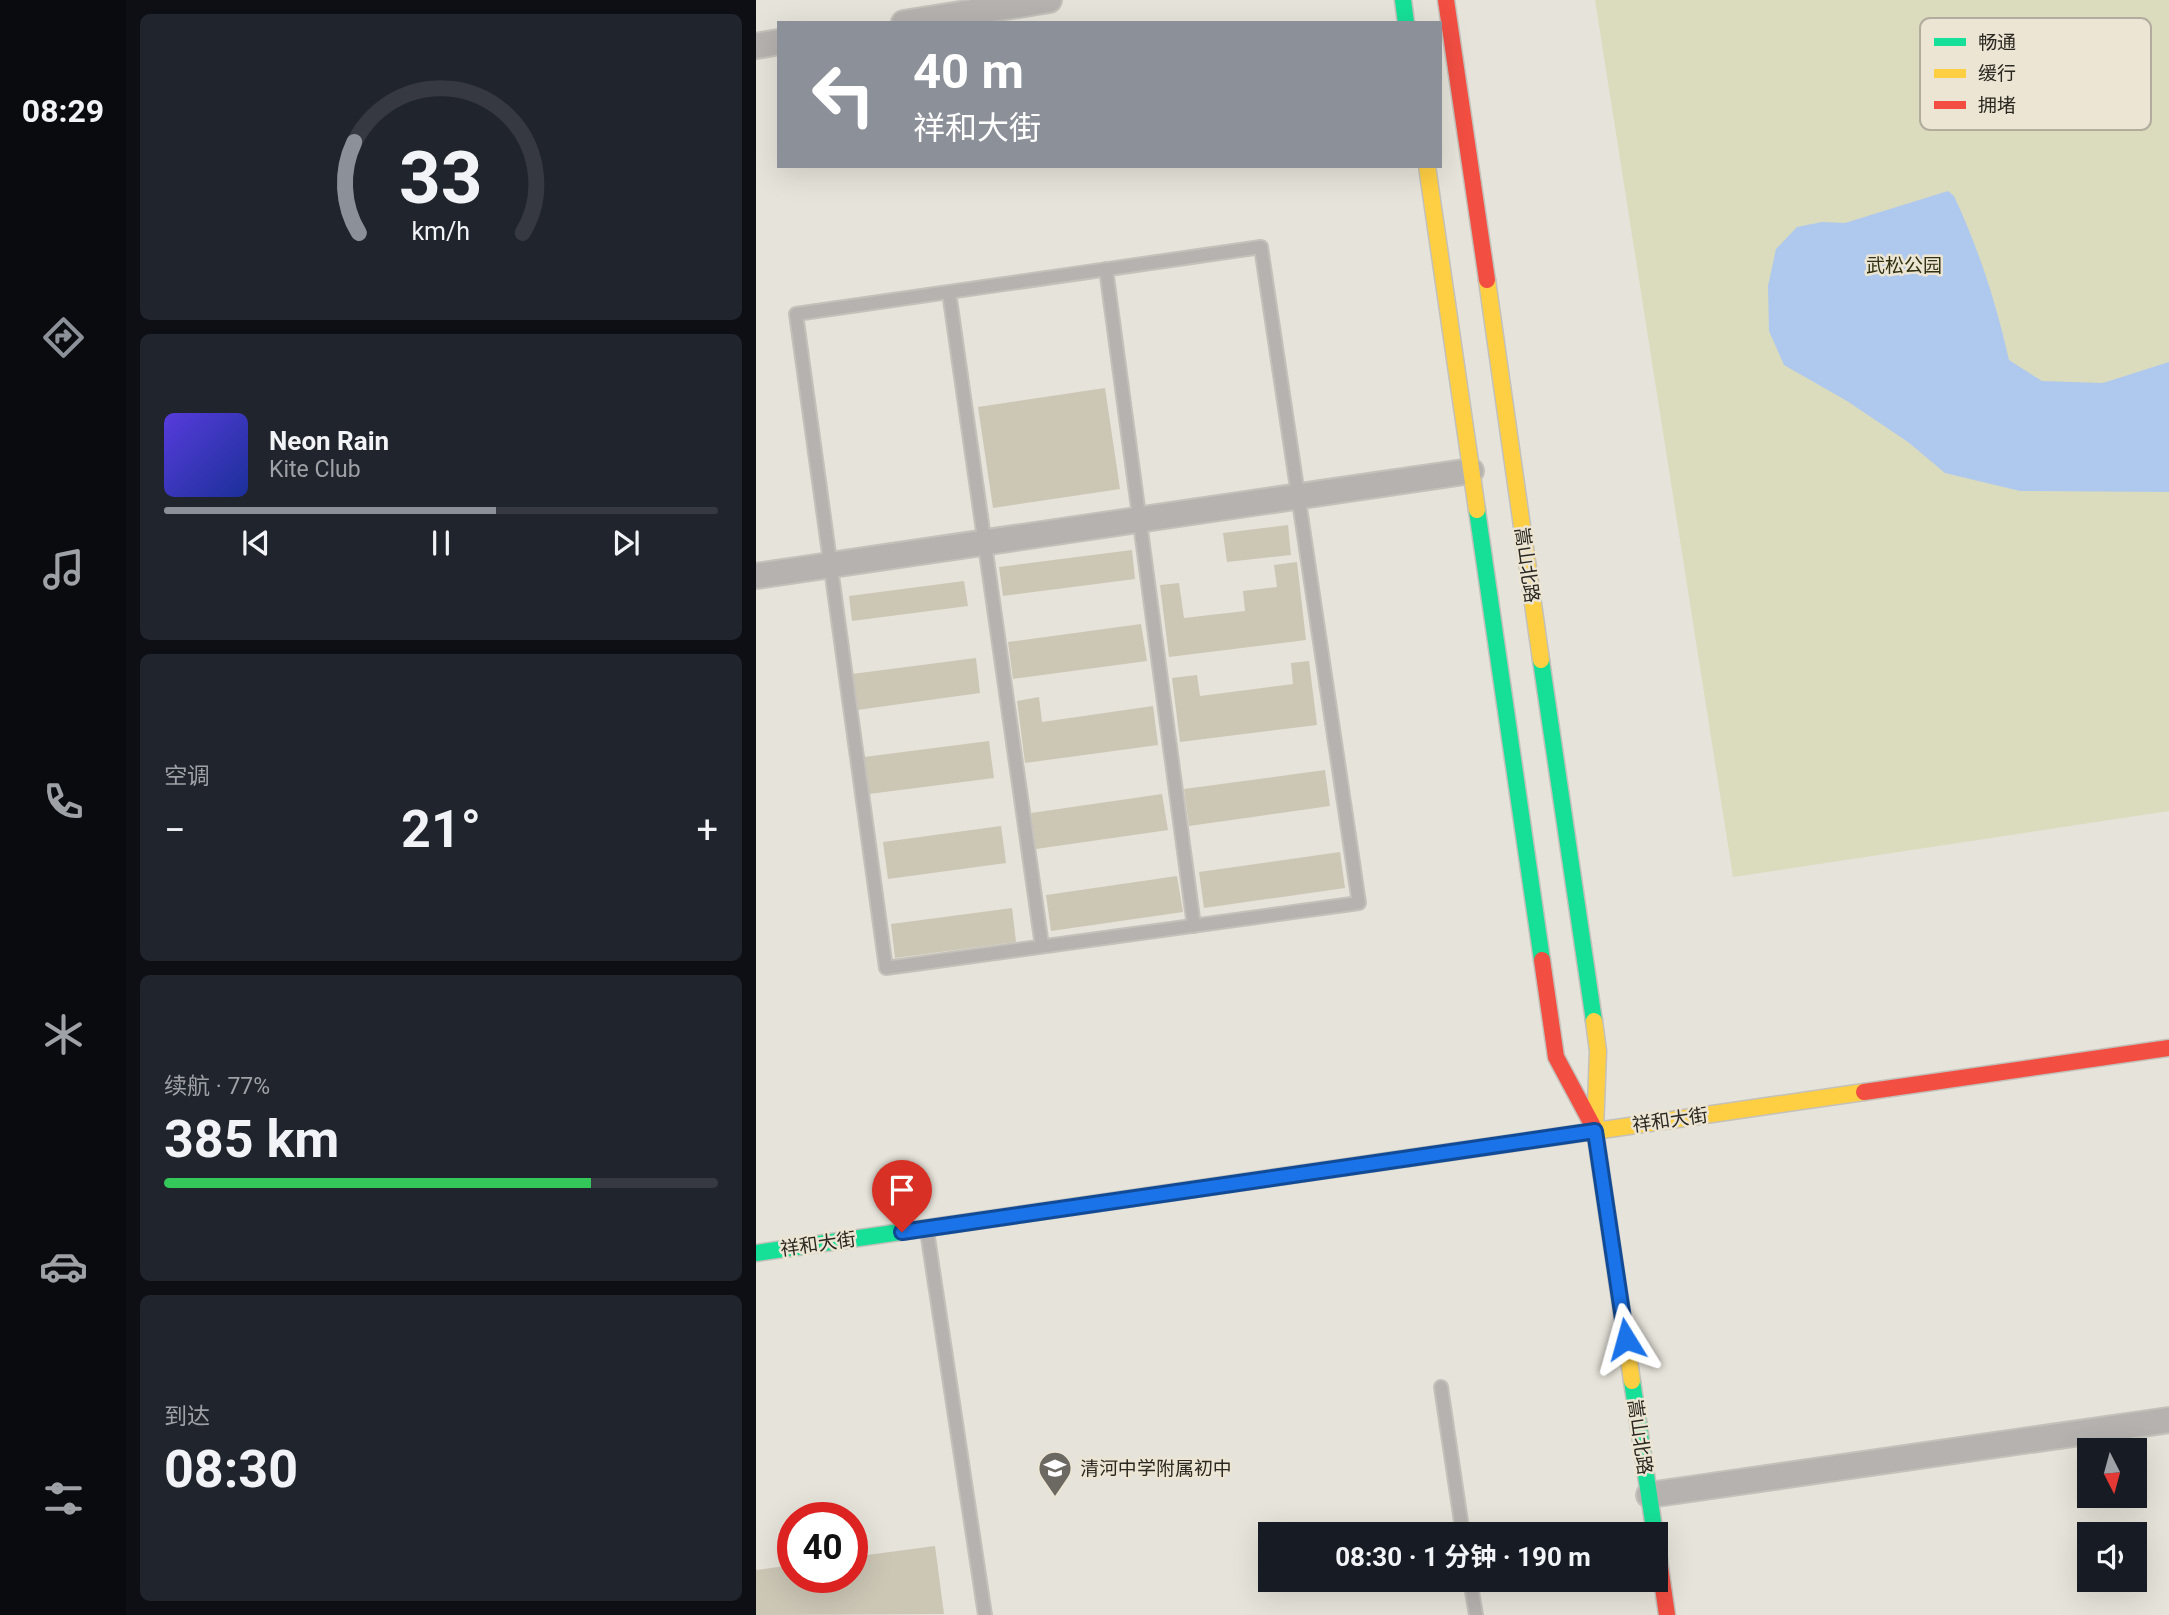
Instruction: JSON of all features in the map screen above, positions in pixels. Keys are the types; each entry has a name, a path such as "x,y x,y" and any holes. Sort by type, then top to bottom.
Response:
{"street":[{"path":"917,21 1049,0"},
{"path":"1403,0 1406,21"},
{"name":"嵩山北路","path":"1446,0 1598,1051 1595,1131 1653,1522"},
{"path":"756,46 777,42"},
{"name":"嵩山北路","path":"1427,168 1556,1057 1595,1131"},
{"path":"756,576 1471,471"},
{"name":"祥和大街","path":"756,1254 2169,1048"},
{"path":"1649,1495 2169,1420"},
{"name":"嵩山北路","path":"1663,1592 1667,1615"}],"lane":[{"path":"1261,247 1359,903 886,968 796,314 949,292 1261,247"},
{"path":"1106,269 1194,926"},
{"path":"949,292 1041,946"},
{"path":"926,1228 985,1615"},
{"path":"1441,1387 1462,1522"},
{"path":"1472,1592 1476,1615"}],"green space":[{"name":"武松公园","path":"1595,0 2169,0 2169,811 1733,877"}],"water":[{"path":"1948,191 1954,196 1979,256 2009,360 2042,381 2103,383 2169,362 2169,492 2020,491 1945,473 1908,442 1847,401 1784,365 1769,331 1768,286 1776,249 1797,227 1822,222 1845,223"}],"building":[{"path":"1105,388 1120,489 993,508 978,407"},
{"path":"1288,525 1291,555 1227,562 1223,533"},
{"path":"1132,550 1135,579 1003,596 999,567"},
{"path":"1297,562 1306,640 1169,657 1160,585 1179,583 1184,618 1245,611 1243,591 1277,587 1274,565"},
{"path":"964,581 968,606 852,621 849,596"},
{"path":"1141,624 1147,661 1013,679 1008,642"},
{"path":"976,658 980,693 857,710 852,674"},
{"path":"1309,661 1317,725 1180,742 1172,678 1197,675 1200,696 1293,684 1291,663"},
{"path":"1039,697 1042,722 1153,706 1158,745 1025,763 1017,701"},
{"path":"989,741 994,778 869,794 864,757"},
{"path":"1325,770 1330,806 1189,826 1184,789"},
{"path":"1162,794 1168,830 1036,849 1031,813"},
{"path":"1001,826 1006,863 888,879 883,842"},
{"path":"1340,852 1345,888 1204,908 1199,872"},
{"path":"1177,876 1183,912 1051,931 1046,895"},
{"path":"1012,908 1016,942 895,958 891,924"},
{"path":"935,1546 944,1614 756,1615 756,1570 777,1567 777,1593 868,1593 868,1555"}],"traffic: fast":[{"path":"1403,0 1406,21"},
{"path":"1477,510 1542,960"},
{"path":"1541,660 1594,1021"},
{"path":"756,1253 1409,1158"},
{"path":"1632,1381 1653,1522"}],"traffic: slow":[{"path":"1427,168 1477,510"},
{"path":"1487,280 1541,660"},
{"path":"1594,1021 1598,1051 1595,1131 1632,1381"},
{"path":"1409,1158 1864,1092"}],"traffic: jam":[{"path":"1446,0 1487,280"},
{"path":"1542,960 1556,1057 1594,1128"},
{"path":"1864,1092 2169,1048"},
{"path":"1664,1592 1667,1615"}],"place":[{"name":"清河中学附属初中","path":"1055,1498"}],"route":[{"path":"902,1232 1595,1131 1626,1339"}]}
